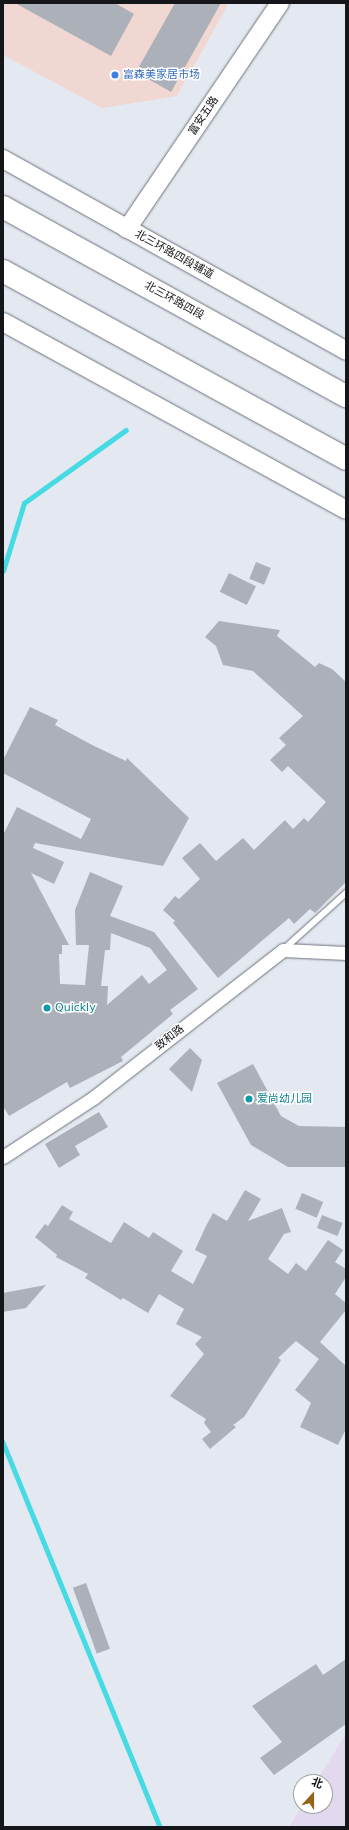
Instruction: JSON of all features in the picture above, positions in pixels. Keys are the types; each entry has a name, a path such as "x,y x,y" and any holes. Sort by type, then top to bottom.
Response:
{"highway":[{"name":"北三环路四段","path":"3,207 346,396"},
{"path":"3,271 346,459"}],"main road":[{"name":"富安五路","path":"128,229 280,3"},
{"name":"北三环路四段辅道","path":"3,159 346,351"},
{"path":"3,322 346,510"}],"street":[{"path":"283,950 346,953"},
{"name":"致和路","path":"3,1157 93,1098 283,950"}],"lane":[{"path":"283,950 346,893"}],"shaded area":[{"name":"富森美家居市场","path":"3,3 229,3 177,96 102,108 3,55"},
{"path":"346,1734 346,1827 289,1827 297,1814 333,1814 333,1774 321,1774"}],"building":[{"path":"15,3 115,3 134,14 111,56"},
{"path":"175,3 221,3 171,92 136,72"},
{"path":"256,562 271,568 264,585 249,579"},
{"path":"229,573 256,586 247,605 220,592"},
{"path":"219,621 280,630 277,636 315,667 319,663 332,669 346,682 346,882 315,913 310,909 294,924 289,918 218,978 173,923 175,921 163,910 175,896 179,899 200,879 182,858 200,843 216,861 243,838 254,850 285,820 293,829 304,818 308,822 326,802 288,766 282,772 270,760 286,745 279,738 303,716 253,671 223,665 216,646 205,637"},
{"path":"30,707 58,720 55,725 94,746 126,761 127,758 189,818 163,866 35,843 33,848 64,862 54,884 31,873 69,945 62,945 62,954 59,954 60,984 85,985 89,945 76,945 75,910 90,872 123,886 110,916 154,932 198,989 170,1010 173,1014 121,1057 123,1061 70,1088 67,1082 9,1116 3,1106 3,835 17,807 81,839 91,819 3,773 3,760","holes":["111,933 150,948 167,970 149,984 142,975 107,1005 108,986 101,986 105,950 110,950"]},
{"path":"190,1048 202,1060 192,1092 169,1069"},
{"name":"爱尚幼儿园","path":"253,1064 281,1116 299,1126 346,1127 346,1167 288,1167 251,1145 217,1083"},
{"path":"99,1112 108,1127 75,1146 80,1155 59,1168 45,1144"},
{"path":"245,1190 261,1199 248,1221 282,1208 291,1232 284,1234 268,1259 288,1274 296,1263 306,1271 328,1240 343,1250 335,1262 346,1269 346,1277 335,1294 346,1303 346,1310 320,1342 346,1366 346,1429 338,1445 300,1427 311,1403 295,1390 319,1359 296,1341 278,1358 281,1360 244,1417 233,1425 236,1427 210,1449 202,1439 211,1432 204,1423 206,1419 170,1396 204,1354 195,1344 202,1337 176,1324 184,1309 159,1294 148,1313 123,1298 121,1300 85,1278 88,1274 56,1257 57,1255 35,1237 45,1224 48,1226 62,1205 73,1212 69,1219 111,1243 124,1222 149,1238 153,1232 183,1251 171,1271 193,1284 207,1256 195,1250 213,1213 227,1221"},
{"path":"302,1193 323,1202 317,1218 295,1209"},
{"path":"322,1215 343,1223 338,1236 317,1228"},
{"path":"46,1285 26,1308 3,1312 3,1293"},
{"path":"86,1583 110,1649 97,1654 73,1588"},
{"path":"346,1659 346,1724 274,1775 260,1758 282,1742 252,1706 316,1664 323,1675"}],"waterway":[{"path":"3,571 24,503 126,430"},
{"path":"3,1442 160,1827"}],"place":[{"name":"富森美家居市场","path":"115,75"},
{"name":"Quickly","path":"47,1008"},
{"name":"爱尚幼儿园","path":"249,1099"}]}
